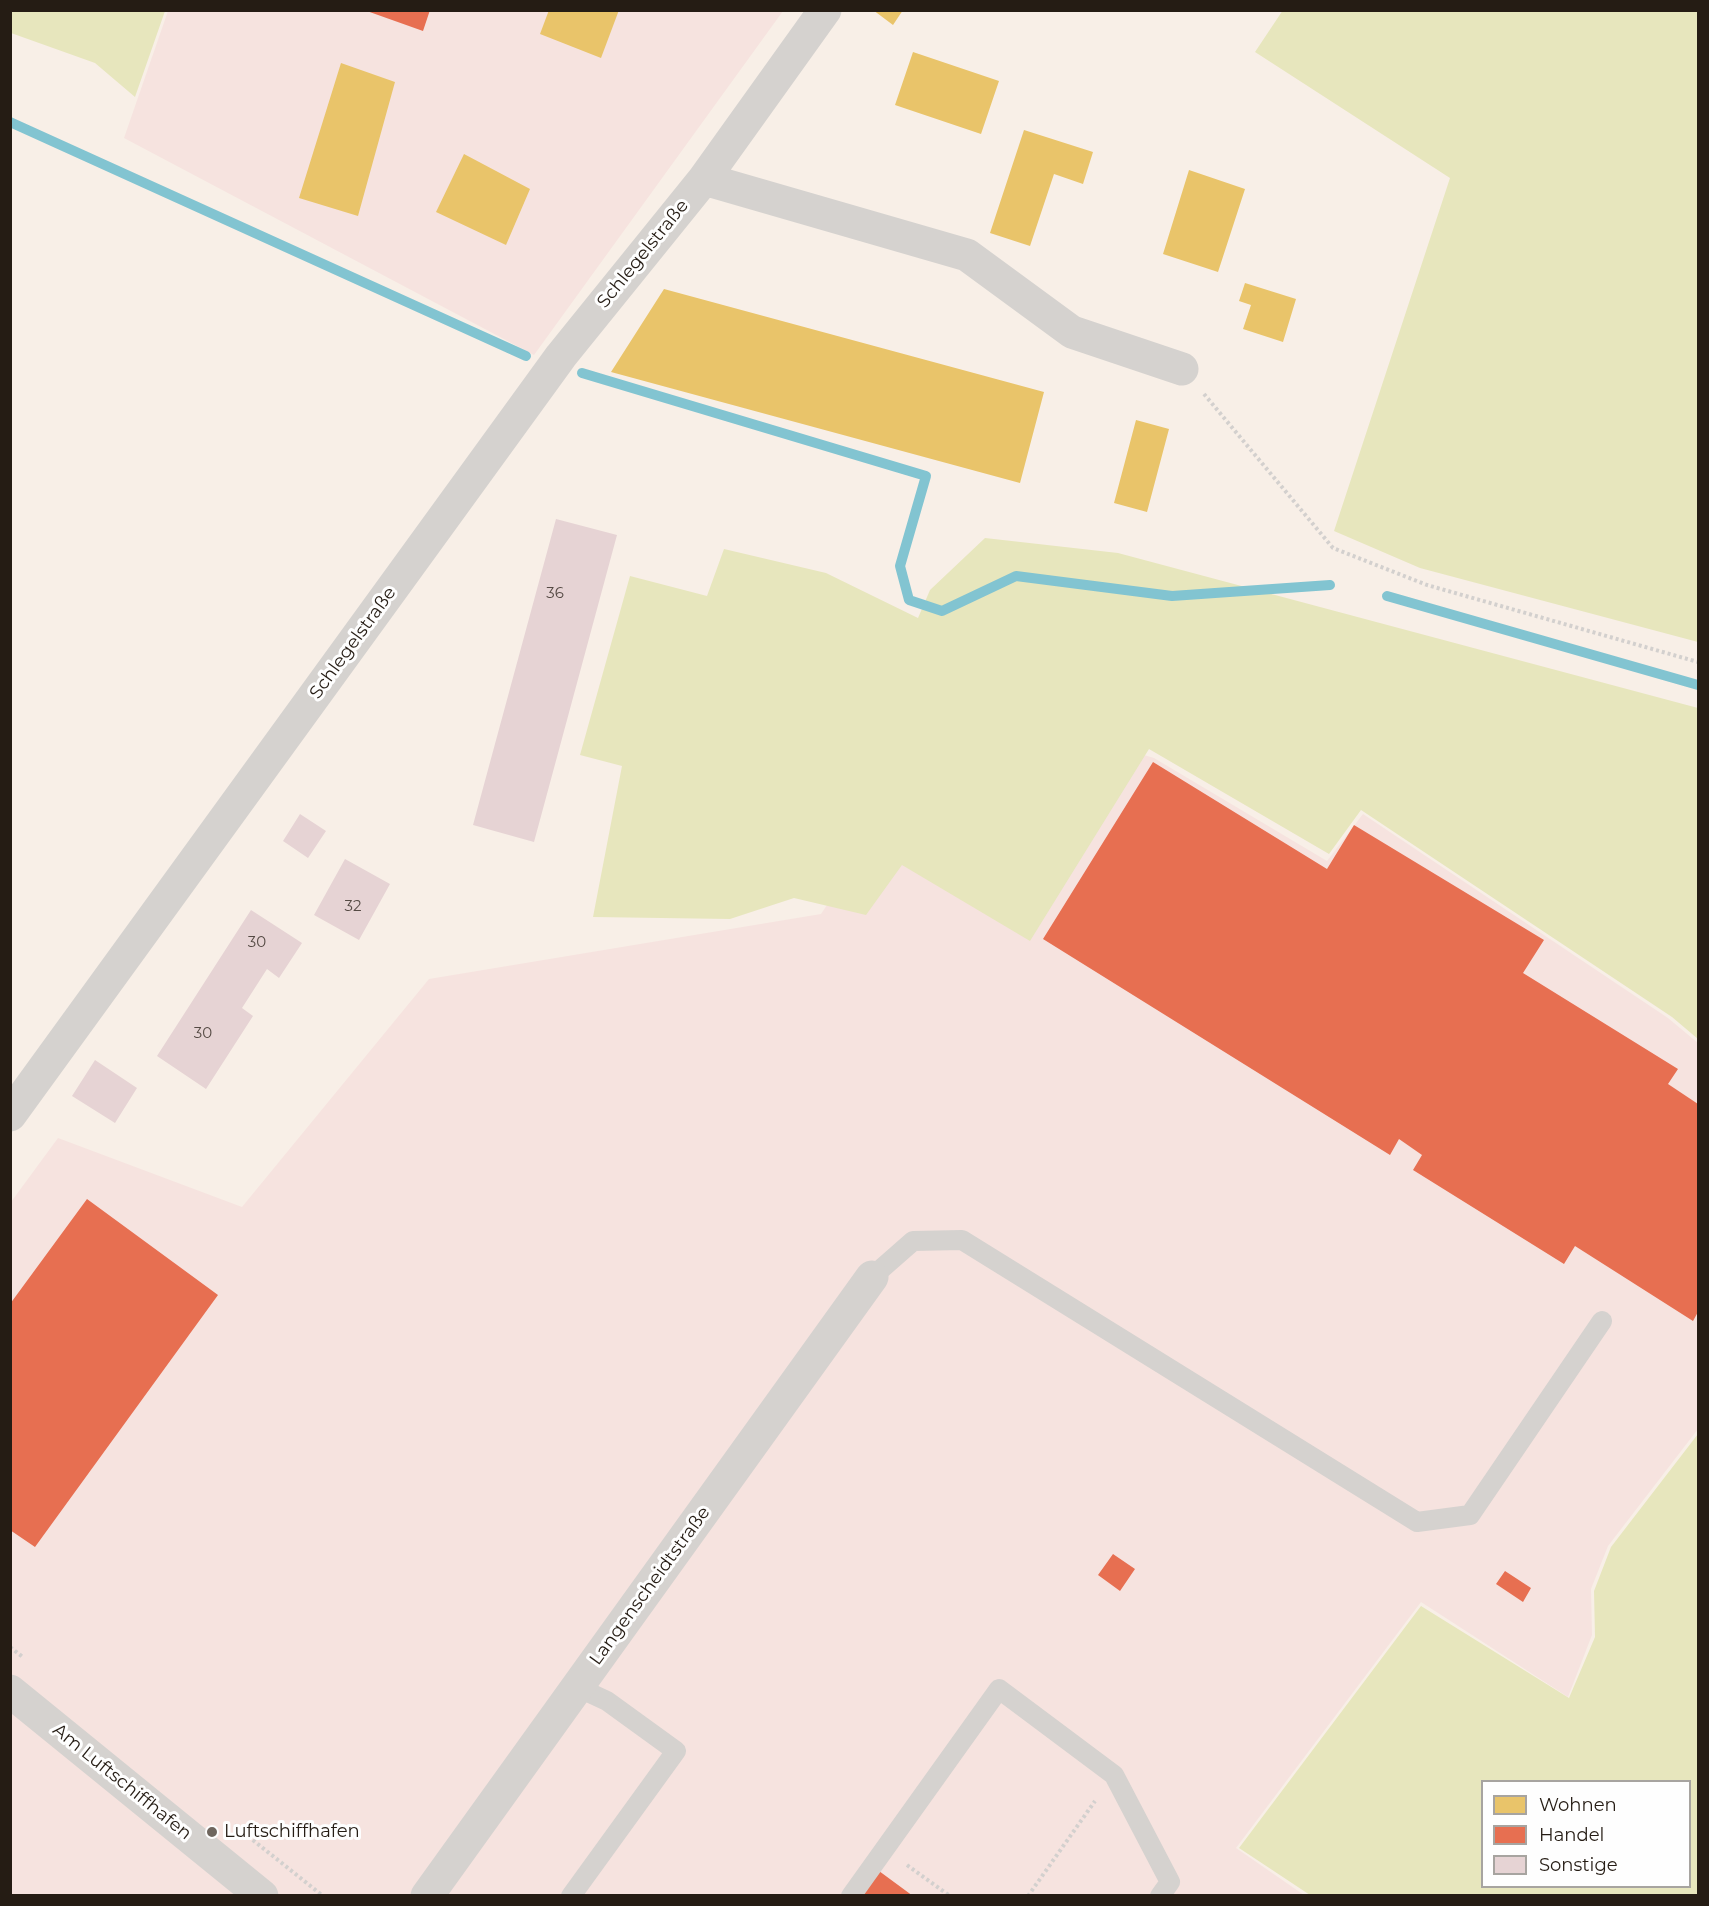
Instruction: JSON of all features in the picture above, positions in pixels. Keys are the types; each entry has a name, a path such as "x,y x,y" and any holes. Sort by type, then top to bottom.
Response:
{"street":[{"name":"Schlegelstraße","path":"10,1115 561,356 704,178 825,10"},
{"path":"704,178 967,255 1072,332 1182,369"},
{"name":"Langenscheidtstraße","path":"427,1896 872,1277"},
{"name":"Am Luftschiffhafen","path":"10,1691 262,1896"}],"lane":[{"path":"872,1277 913,1241 962,1240 1417,1522 1470,1515 1602,1321"},
{"path":"571,1896 676,1751 607,1701 577,1687"},
{"path":"851,1896 999,1689 1114,1774 1170,1882 1161,1896"}],"path":[{"path":"1182,369 1333,548 1427,585 1698,662"},
{"path":"1028,1896 1114,1774"},
{"path":"884,1849 950,1896"}],"shaded area":[{"path":"168,11 783,11 534,355 124,138"},
{"path":"963,701 1154,758 1327,861 1363,814 1668,1018 1698,1043 1698,1429 1608,1546 1591,1589 1592,1635 1568,1697 1421,1602 1236,1848 1304,1895 11,1896 11,1202 58,1138 242,1207 429,979 821,914"}],"green space":[{"path":"1283,10 1698,11 1698,642 1420,568 1334,531 1450,178 1255,52"},
{"path":"10,11 165,11 135,97 95,63 11,33"},
{"path":"985,538 1118,553 1698,708 1698,1039 1672,1017 1361,810 1329,854 1149,749 1030,941 902,865 866,915 794,898 730,919 593,917 622,766 580,755 630,576 707,596 724,549 826,573 918,618 930,590"},
{"path":"1698,1434 1698,1895 1310,1895 1239,1848 1421,1606 1569,1698 1595,1637 1594,1591 1611,1547"}],"building: Wohnen":[{"path":"549,10 619,10 601,58 540,34"},
{"path":"873,10 903,10 893,25"},
{"path":"913,52 999,81 981,134 895,105"},
{"path":"341,63 395,82 358,216 299,198"},
{"path":"1024,130 1093,152 1083,184 1054,174 1030,246 990,233"},
{"path":"464,154 530,189 506,245 436,212"},
{"path":"1189,170 1245,189 1218,272 1163,254"},
{"path":"1245,283 1296,299 1283,342 1243,329 1251,305 1239,301"},
{"path":"664,289 1044,392 1020,483 611,372"},
{"path":"1136,420 1169,429 1147,512 1114,503"}],"building: Handel":[{"path":"364,10 430,10 423,31"},
{"path":"1153,762 1327,869 1354,825 1544,940 1523,973 1678,1069 1668,1084 1698,1104 1698,1312 1693,1321 1575,1246 1564,1264 1413,1170 1422,1155 1399,1139 1390,1155 1043,939"},
{"path":"87,1199 218,1295 35,1547 10,1530 10,1304"},
{"path":"1113,1554 1135,1569 1120,1591 1098,1575"},
{"path":"1505,1571 1531,1588 1523,1602 1496,1584"},
{"path":"879,1871 913,1896 862,1896"}],"building: Sonstige":[{"path":"556,519 617,535 534,842 473,825"},
{"path":"300,814 326,831 308,858 283,841"},
{"path":"345,859 390,884 359,940 314,915"},
{"path":"251,910 302,943 279,978 267,969 242,1008 253,1016 206,1089 157,1056"},
{"path":"95,1060 137,1088 115,1123 72,1096"}],"waterway":[{"path":"10,122 526,356"},
{"path":"582,373 926,476 900,566 909,600 942,611 1016,576 1172,596 1330,585"},
{"path":"1387,596 1698,685"}],"place":[{"name":"Luftschiffhafen","path":"212,1832"}]}
